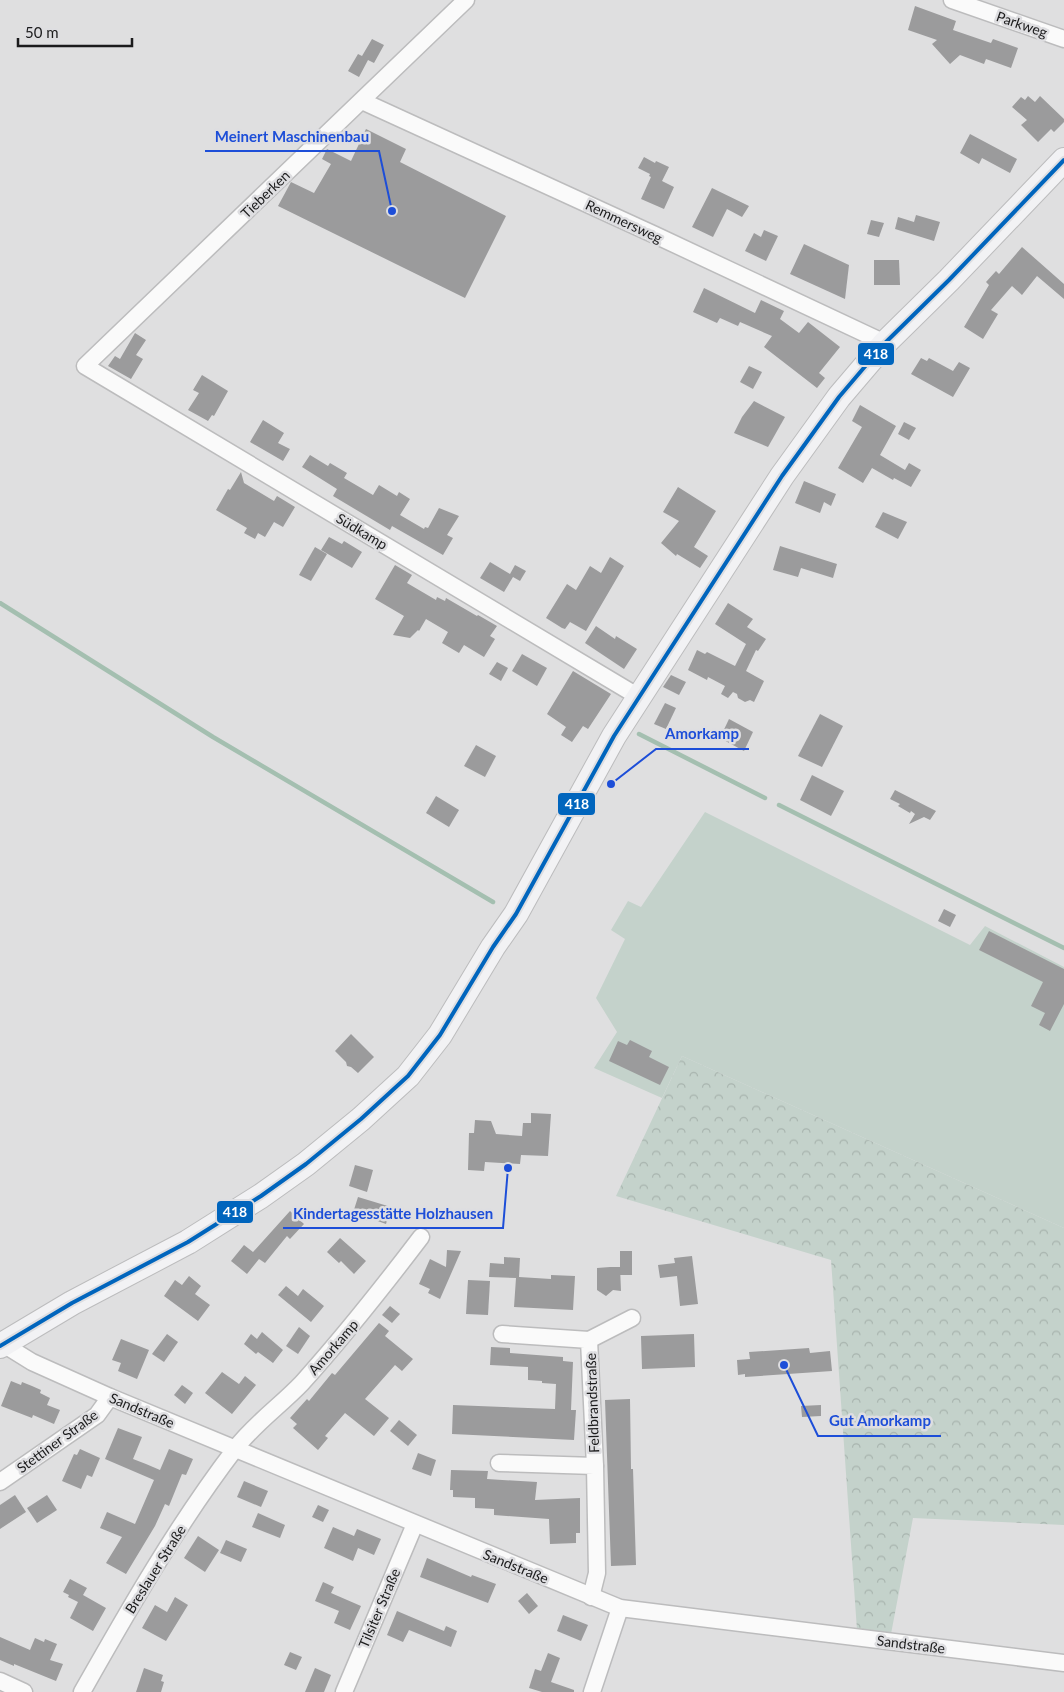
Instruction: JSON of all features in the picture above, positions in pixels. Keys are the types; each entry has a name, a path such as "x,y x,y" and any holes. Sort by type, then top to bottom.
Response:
{"street":[{"name":"Tieberken","path":"85,366 466,0"},
{"name":"Parkweg","path":"952,0 1064,39"},
{"name":"Remmersweg","path":"362,101 673,243 885,343"},
{"path":"2,1345 72,1303 188,1242 262,1196 306,1164 361,1119 408,1076 440,1035 493,947 516,914 614,736 782,476 839,397 885,343 950,280 1064,160"},
{"name":"Südkamp","path":"85,366 639,697"},
{"name":"Amorkamp","path":"234,1449 249,1432 300,1385 376,1297 421,1237"},
{"name":"Feldbrandstraße","path":"502,1334 589,1340 632,1318"},
{"name":"Feldbrandstraße","path":"589,1340 595,1466 597,1573 591,1597"},
{"name":"Sandstraße","path":"2,1345 32,1362 110,1397 620,1608 1064,1663"},
{"name":"Stettiner Straße","path":"0,1482 97,1414 110,1397"},
{"name":"Breslauer Straße","path":"82,1692 135,1598 234,1449"},
{"name":"Feldbrandstraße","path":"499,1463 595,1466"},
{"name":"Tilsiter Straße","path":"344,1692 414,1524"},
{"path":"592,1692 620,1608"},
{"path":"0,1682 24,1692"}],"green space":[{"path":"705,812 970,945 985,926 1064,967 1064,1228 682,1056 662,1098 594,1068 617,1032 596,998 625,939 611,930 628,901 641,907"},
{"path":"682,1056 1064,1228 1064,1525 913,1518 891,1634 857,1630 831,1260 616,1196"}],"building":[{"path":"915,6 956,21 953,30 991,43 993,39 1018,48 1011,68 986,59 984,64 960,55 950,64 932,44 937,40 908,30"},
{"path":"372,39 384,45 374,63 368,60 359,77 348,71 358,54 362,56"},
{"path":"1028,96 1035,102 1040,96 1064,119 1064,122 1054,132 1051,129 1038,142 1021,125 1027,120 1012,107 1021,97 1025,100"},
{"path":"366,129 406,149 400,162 506,216 465,298 278,206 291,182 314,193 331,164 322,159 327,149 351,161"},
{"path":"970,134 1017,159 1010,173 982,158 979,164 960,153"},
{"path":"644,157 669,167 662,181 674,187 664,209 641,199 651,177 649,176 650,174 638,168"},
{"path":"712,188 749,206 742,217 727,209 713,237 692,227"},
{"path":"916,215 940,222 934,241 895,229 898,217 914,222"},
{"path":"871,220 884,223 879,237 867,234"},
{"path":"764,230 778,236 766,261 745,251 754,233 761,237"},
{"path":"804,244 849,265 845,299 790,274"},
{"path":"1022,247 1064,284 1064,299 1037,276 1022,295 1012,286 991,310 998,314 983,339 964,327 989,285 986,282 996,271 999,274"},
{"path":"874,260 899,260 900,285 874,285"},
{"path":"704,288 755,313 761,300 784,311 780,319 799,333 808,322 840,347 819,373 825,378 817,388 764,347 772,336 740,322 738,326 720,318 717,323 693,312"},
{"path":"135,333 146,340 136,355 143,359 131,379 108,366 115,356 120,359"},
{"path":"921,358 927,361 929,358 953,371 959,362 970,368 953,397 911,374"},
{"path":"749,366 762,372 753,389 740,382"},
{"path":"202,375 228,391 214,416 212,415 208,421 188,410 199,393 193,390"},
{"path":"754,401 785,417 768,447 734,433 742,417"},
{"path":"860,405 896,426 880,455 905,470 909,463 921,470 911,487 894,478 893,480 872,468 863,483 838,468 862,427 852,421"},
{"path":"263,420 284,433 278,443 290,449 283,461 250,442"},
{"path":"904,422 916,428 909,440 898,434"},
{"path":"310,455 328,466 330,463 347,473 344,478 373,495 379,485 397,496 399,492 410,499 400,515 424,529 425,527 428,528 439,508 459,516 447,535 453,538 443,555 392,526 390,530 333,496 337,489 302,467"},
{"path":"241,472 244,483 274,501 277,496 295,507 283,527 274,522 265,537 258,533 255,539 244,533 247,528 216,510 228,489 230,490"},
{"path":"804,481 836,494 831,506 824,502 820,513 795,503"},
{"path":"678,487 716,511 694,547 708,556 700,568 677,554 676,556 661,543 679,521 663,512"},
{"path":"883,512 907,522 898,539 875,527"},
{"path":"329,537 342,544 344,541 362,552 352,568 321,550"},
{"path":"780,546 837,564 833,578 801,568 798,577 773,570"},
{"path":"315,547 327,554 311,581 299,575"},
{"path":"610,557 624,566 586,631 570,622 565,629 546,618 567,584 576,590 590,566 601,573"},
{"path":"490,562 510,574 515,565 526,571 520,581 513,577 504,592 480,578"},
{"path":"395,565 412,575 407,583 436,600 437,597 445,601 446,598 497,626 490,636 495,639 484,657 464,645 459,653 442,643 448,632 426,619 419,631 410,638 393,635 404,616 375,599"},
{"path":"728,603 753,619 747,627 766,639 758,651 756,650 746,671 764,681 754,702 750,700 745,702 733,692 728,698 721,694 725,686 708,677 707,680 688,670 697,650 705,654 707,652 735,666 746,644 715,624"},
{"path":"596,626 615,639 616,636 637,649 624,669 585,643"},
{"path":"522,654 547,668 537,686 512,671"},
{"path":"497,662 508,668 501,681 489,674"},
{"path":"573,671 611,694 588,729 583,726 572,742 561,735 566,727 547,714"},
{"path":"671,675 686,682 679,695 663,687"},
{"path":"665,703 676,708 666,729 654,724"},
{"path":"820,714 843,726 822,767 798,756"},
{"path":"729,719 753,732 744,751 720,738"},
{"path":"476,745 496,756 485,777 464,766"},
{"path":"812,775 844,791 831,816 800,800"},
{"path":"895,790 936,811 930,820 924,817 909,824 915,814 898,806 900,804 890,799"},
{"path":"436,796 459,810 449,827 426,813"},
{"path":"944,909 956,915 950,927 938,921"},
{"path":"989,931 1064,969 1064,1004 1050,1031 1039,1025 1045,1013 1031,1006 1043,982 979,950"},
{"path":"351,1034 374,1057 358,1073 347,1066 346,1062 335,1051"},
{"path":"630,1040 652,1051 649,1057 669,1067 660,1085 609,1061 618,1041 627,1045"},
{"path":"531,1113 551,1114 548,1156 521,1155 520,1164 485,1162 484,1171 468,1170 469,1133 474,1133 475,1120 491,1121 496,1134 522,1136 523,1123 531,1123"},
{"path":"355,1165 373,1170 367,1192 349,1186"},
{"path":"358,1197 391,1207 386,1224 369,1218 368,1221 352,1216"},
{"path":"290,1211 304,1224 290,1239 287,1236 265,1263 259,1259 247,1274 231,1261 244,1245 253,1252"},
{"path":"340,1238 366,1261 354,1274 341,1261 339,1263 327,1252"},
{"path":"447,1250 461,1251 440,1299 428,1293 430,1289 419,1284 430,1259 446,1267"},
{"path":"620,1251 632,1251 632,1275 620,1275"},
{"path":"692,1256 698,1304 680,1306 677,1276 660,1278 658,1265 675,1263 674,1258"},
{"path":"504,1257 520,1258 519,1277 551,1279 551,1275 575,1276 573,1310 514,1307 516,1278 489,1277 490,1263 504,1264"},
{"path":"620,1267 621,1291 613,1290 606,1296 597,1290 597,1268"},
{"path":"189,1276 201,1286 195,1294 210,1305 198,1321 164,1296 175,1280 182,1285"},
{"path":"468,1280 490,1281 488,1315 466,1314"},
{"path":"286,1286 298,1296 303,1289 324,1306 311,1322 278,1295"},
{"path":"390,1306 400,1314 392,1323 382,1315"},
{"path":"379,1323 389,1331 385,1336 413,1359 402,1371 395,1365 365,1399 389,1418 374,1436 345,1413 325,1436 328,1438 318,1450 293,1428 297,1424 290,1418 307,1399 309,1401 332,1373 335,1375"},
{"path":"299,1327 310,1336 298,1354 286,1346"},
{"path":"262,1332 283,1350 273,1363 258,1352 256,1354 244,1344 251,1334 257,1339"},
{"path":"167,1334 178,1342 164,1362 152,1354"},
{"path":"694,1334 695,1367 642,1369 641,1336"},
{"path":"121,1339 149,1350 137,1379 118,1371 121,1363 112,1360"},
{"path":"491,1347 510,1348 510,1353 563,1357 563,1361 573,1362 571,1410 576,1410 574,1440 452,1434 453,1405 555,1409 556,1384 528,1380 528,1367 490,1365"},
{"path":"809,1348 810,1353 830,1351 832,1371 745,1377 745,1374 738,1375 737,1360 750,1359 749,1352"},
{"path":"222,1372 239,1384 245,1376 256,1385 232,1414 205,1393"},
{"path":"11,1381 21,1385 22,1382 32,1386 41,1390 40,1393 50,1398 47,1405 60,1410 54,1424 33,1415 32,1418 1,1406"},
{"path":"182,1385 193,1393 185,1404 174,1395"},
{"path":"630,1399 631,1469 633,1469 636,1565 611,1566 605,1400"},
{"path":"821,1405 821,1416 802,1417 801,1406"},
{"path":"399,1420 417,1435 408,1446 390,1431"},
{"path":"118,1428 142,1437 133,1459 160,1470 169,1449 193,1459 186,1475 182,1474 169,1506 165,1504 155,1526 126,1574 106,1563 122,1537 100,1528 107,1512 135,1524 154,1480 105,1459"},
{"path":"80,1449 100,1458 92,1477 87,1475 81,1489 62,1481 74,1454 77,1455"},
{"path":"418,1453 436,1460 431,1476 412,1469"},
{"path":"451,1470 488,1471 487,1479 537,1482 535,1500 580,1498 580,1533 576,1533 576,1543 550,1544 549,1519 494,1515 494,1509 475,1508 475,1498 453,1497 453,1490 450,1490"},
{"path":"244,1481 268,1491 261,1507 237,1497"},
{"path":"15,1495 26,1512 0,1529 0,1505"},
{"path":"47,1495 57,1510 37,1523 27,1508"},
{"path":"318,1505 329,1510 323,1522 312,1517"},
{"path":"258,1513 285,1525 280,1538 252,1527"},
{"path":"333,1527 354,1536 357,1529 381,1539 374,1555 358,1548 353,1561 324,1548"},
{"path":"198,1536 219,1550 205,1572 184,1558"},
{"path":"226,1540 247,1549 241,1562 220,1553"},
{"path":"427,1558 471,1577 472,1575 496,1584 488,1603 420,1577"},
{"path":"70,1579 87,1588 83,1595 106,1608 93,1631 70,1618 78,1602 63,1592"},
{"path":"323,1582 334,1587 331,1593 361,1606 350,1630 334,1623 339,1611 315,1601"},
{"path":"527,1593 538,1606 529,1614 518,1601"},
{"path":"175,1597 188,1605 166,1641 142,1628 155,1605 167,1612"},
{"path":"397,1611 444,1631 446,1626 457,1631 451,1647 409,1630 403,1642 387,1635"},
{"path":"563,1615 588,1625 581,1641 557,1631"},
{"path":"0,1637 30,1650 35,1638 44,1642 45,1639 57,1644 50,1660 63,1664 56,1681 0,1660"},
{"path":"290,1652 302,1657 296,1670 284,1665"},
{"path":"548,1653 560,1658 551,1682 574,1690 574,1692 542,1692 529,1688 535,1669 541,1671"},
{"path":"144,1668 163,1675 161,1681 164,1682 161,1692 136,1692"},
{"path":"315,1668 331,1675 324,1692 305,1692"}],"waterway":[{"path":"0,603 213,737 493,902"},
{"path":"639,734 765,798"},
{"path":"779,805 1064,948"}],"transit line":[{"name":"418","path":"0,1346 72,1303 188,1242 261,1196 306,1164 361,1119 408,1076 440,1035 493,947 516,914 614,736 782,476 839,397 885,343 949,280 1064,160"}],"place":[{"name":"Meinert Maschinenbau","path":"392,211"},
{"name":"Amorkamp","path":"611,784"},
{"name":"Kindertagesstätte Holzhausen","path":"508,1168"},
{"name":"Gut Amorkamp","path":"784,1365"}]}
